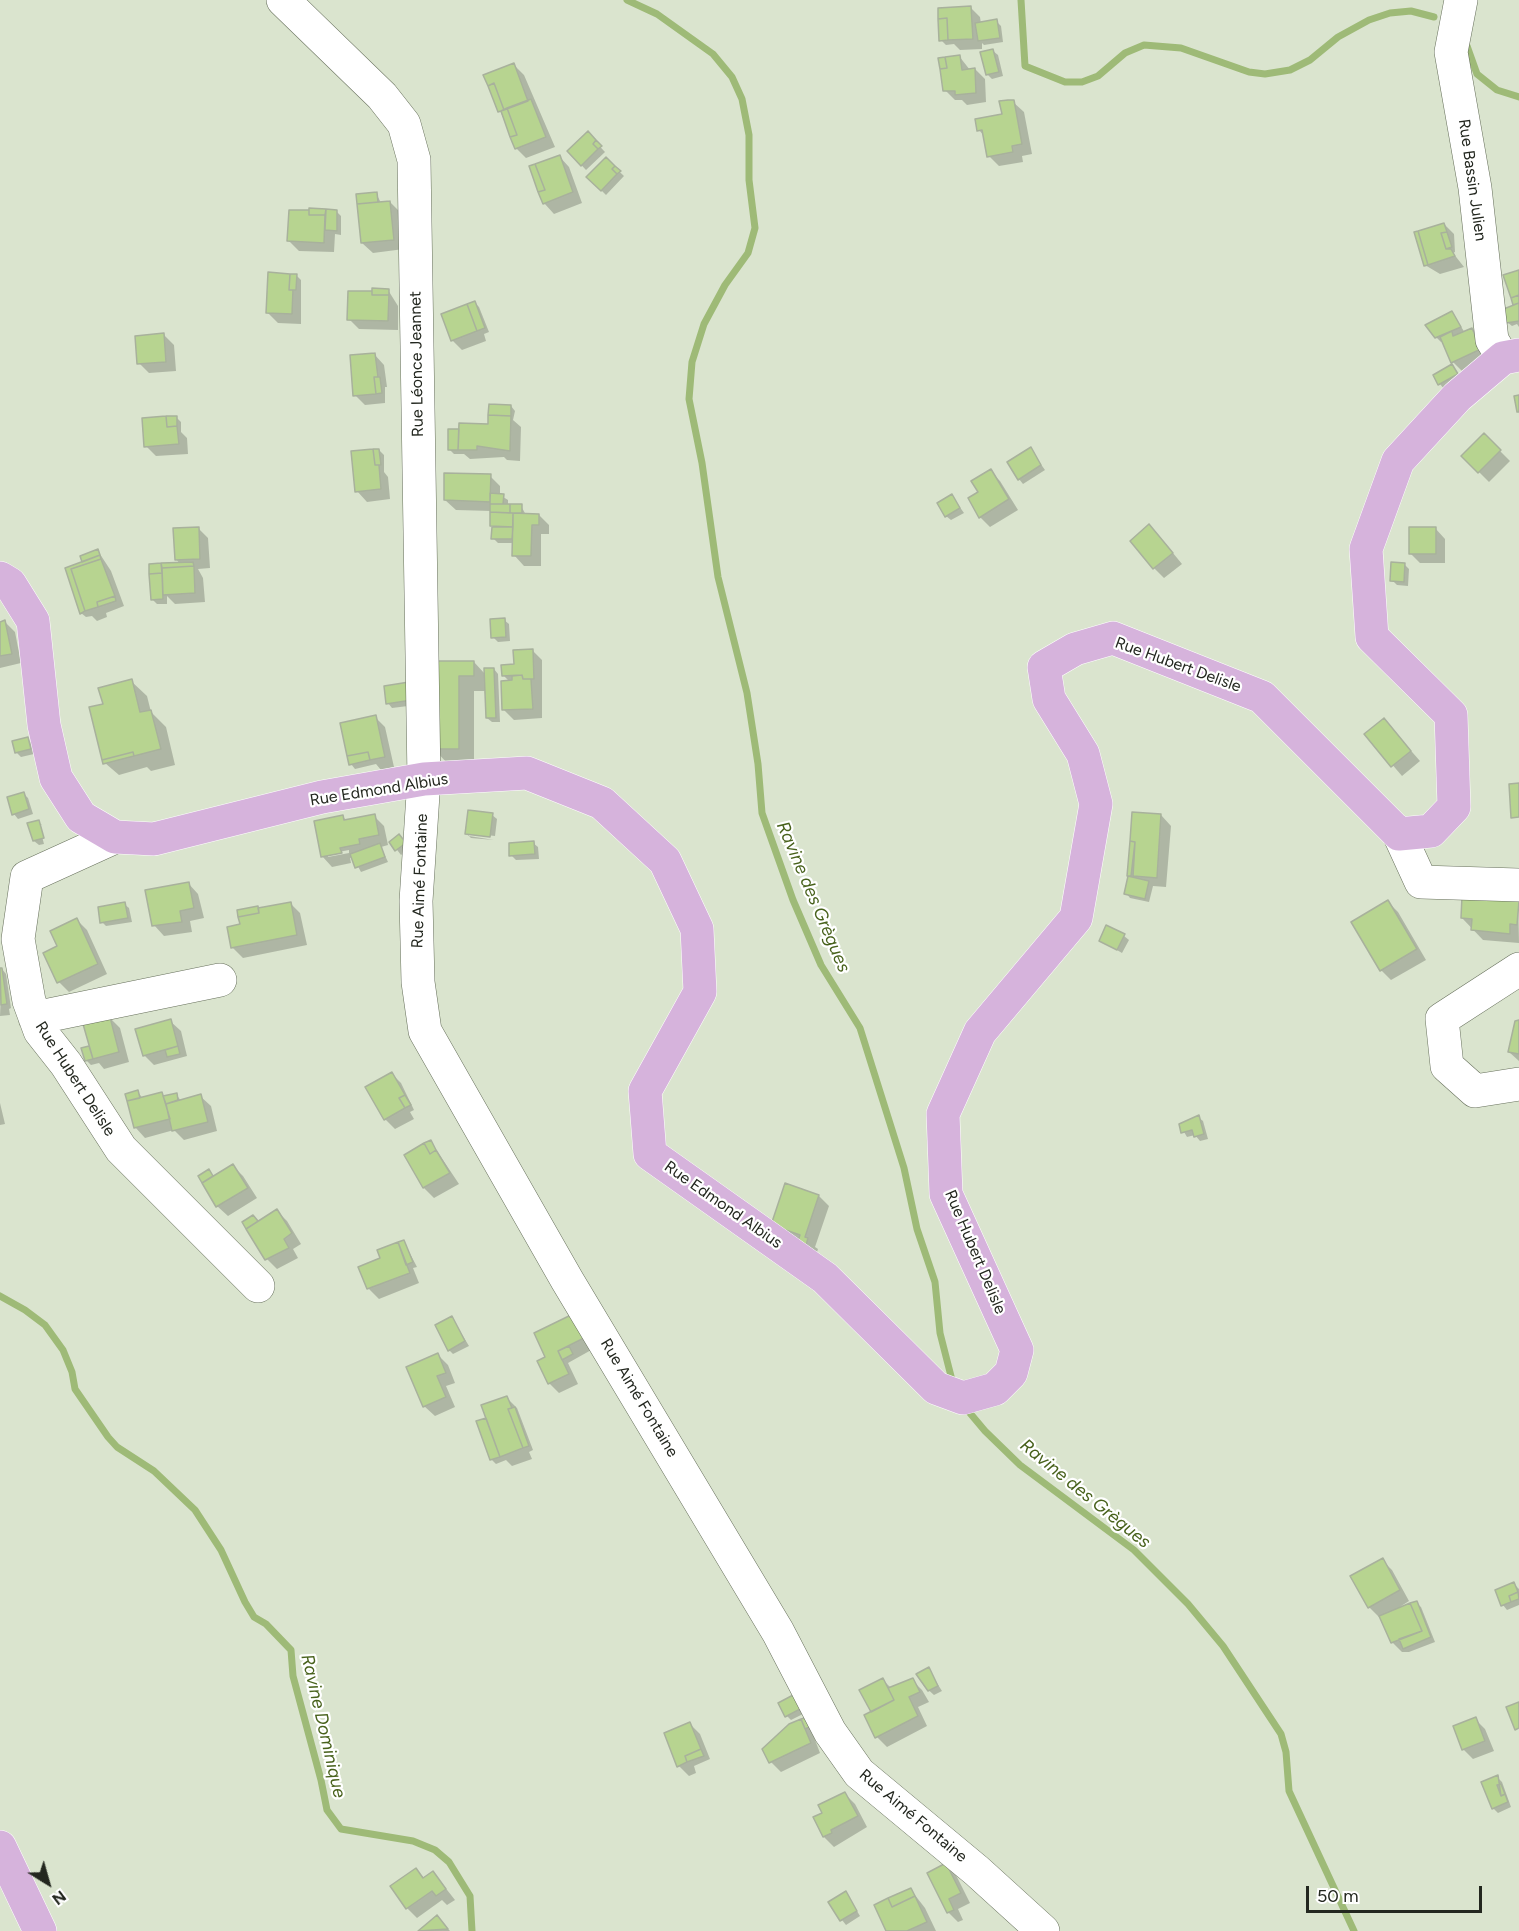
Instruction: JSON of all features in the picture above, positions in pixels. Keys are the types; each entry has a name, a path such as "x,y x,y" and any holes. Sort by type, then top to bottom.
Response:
{"main road":[{"path":"1399,834 1431,831 1454,807 1451,714 1372,637 1366,549 1398,461 1457,397 1511,357"},
{"name":"Rue Edmond Albius","path":"0,578 10,584 33,621 44,725 56,778 81,817 115,837 154,839 322,797 424,779 527,773 602,803 665,861 697,929 700,992 645,1091 650,1154 825,1278 936,1388 963,1398 995,1389 1011,1373 1017,1350"},
{"name":"Rue Hubert Delisle","path":"1017,1350 946,1194 944,1114 980,1032 1076,918 1096,804 1083,754 1049,699 1044,667 1075,648 1113,638 1262,697 1399,834"},
{"path":"0,1847 40,1931"}],"street":[{"name":"Rue Léonce Jeannet","path":"282,0 382,96 404,124 414,160 424,779"},
{"name":"Rue Bassin Julien","path":"1461,0 1451,52 1475,188 1492,340 1511,357"},
{"name":"Rue Aimé Fontaine","path":"424,779 416,901 418,982 425,1031 567,1280 778,1632 830,1732 859,1773 977,1871 1043,1931"},
{"path":"1399,834 1422,882 1519,885"},
{"name":"Rue Hubert Delisle","path":"115,837 27,877 18,939 28,1001 40,1031 66,1064 121,1149 258,1286"},
{"path":"1519,969 1442,1019 1448,1066 1475,1091 1519,1084"},
{"path":"35,1018 220,980"}],"building":[{"path":"971,6 973,39 948,40 947,18 938,19 938,8"},
{"path":"947,18 948,40 939,41 938,19"},
{"path":"997,19 1000,38 978,41 975,23"},
{"path":"993,49 999,72 986,75 980,52"},
{"path":"960,55 962,70 975,68 976,93 955,95 955,91 943,91 940,69 947,68 945,57"},
{"path":"945,57 947,68 940,69 938,58"},
{"path":"514,63 528,101 504,110 494,83 488,86 483,75"},
{"path":"494,83 504,110 498,112 488,86"},
{"path":"531,99 546,137 515,149 510,137 517,135 507,108"},
{"path":"1014,100 1022,144 1012,146 1013,152 987,157 982,130 977,131 975,119 1002,114 999,101"},
{"path":"507,108 517,135 510,137 501,111"},
{"path":"588,131 596,140 593,144 598,149 581,166 567,151"},
{"path":"596,140 602,146 598,149 593,144"},
{"path":"560,155 573,192 543,204 538,192 545,190 535,164"},
{"path":"606,157 615,166 612,169 617,174 601,191 586,177"},
{"path":"535,164 545,190 538,192 529,166"},
{"path":"615,166 621,171 617,174 612,169"},
{"path":"377,192 378,202 357,204 356,194"},
{"path":"390,201 394,240 361,243 357,204"},
{"path":"309,208 326,209 325,215 309,215"},
{"path":"326,209 337,210 337,231 325,230"},
{"path":"289,210 309,210 309,215 325,215 324,243 287,241"},
{"path":"1444,223 1447,232 1441,233 1446,249 1451,249 1455,256 1428,265 1418,231"},
{"path":"1418,231 1428,265 1424,266 1414,232"},
{"path":"1447,232 1452,247 1446,249 1441,233"},
{"path":"1519,270 1519,295 1511,298 1503,275"},
{"path":"268,272 290,274 289,290 293,290 292,314 266,313"},
{"path":"290,274 297,274 296,290 289,290"},
{"path":"372,288 389,289 389,295 372,295"},
{"path":"348,291 372,291 372,295 389,295 388,321 347,320"},
{"path":"1519,295 1519,303 1513,305 1511,298"},
{"path":"475,301 485,328 477,331 467,304"},
{"path":"1519,303 1519,321 1506,323 1501,310"},
{"path":"467,304 477,331 451,341 441,314"},
{"path":"1452,311 1461,327 1435,338 1425,325"},
{"path":"1472,328 1481,349 1451,363 1440,337 1452,331 1453,336"},
{"path":"164,333 166,362 137,364 135,336"},
{"path":"375,353 378,377 374,377 376,394 353,396 350,355"},
{"path":"1452,364 1458,374 1438,385 1433,375"},
{"path":"374,377 380,377 382,393 376,394"},
{"path":"1519,395 1519,412 1517,412 1514,396"},
{"path":"489,404 511,405 511,416 488,415"},
{"path":"488,415 511,416 510,451 477,446 477,450 458,450 459,423 488,424"},
{"path":"166,416 177,416 177,426 167,427"},
{"path":"166,416 167,427 177,426 179,444 144,447 142,418"},
{"path":"448,429 459,429 458,450 448,450"},
{"path":"1484,433 1501,450 1478,473 1461,456"},
{"path":"1031,447 1041,465 1018,480 1007,462"},
{"path":"373,449 379,449 381,465 375,465"},
{"path":"373,449 375,465 379,465 381,489 355,492 351,451"},
{"path":"991,469 1009,499 979,518 968,498 978,492 971,481"},
{"path":"444,473 491,474 490,502 444,500"},
{"path":"490,493 504,494 503,504 490,504"},
{"path":"952,494 960,508 945,517 937,503"},
{"path":"490,504 510,504 510,513 490,512"},
{"path":"510,504 522,504 522,513 510,513"},
{"path":"490,512 513,513 513,527 490,526"},
{"path":"513,513 539,514 539,525 532,525 531,556 512,556"},
{"path":"1149,524 1173,553 1153,569 1130,541"},
{"path":"199,527 200,559 175,560 173,528"},
{"path":"492,527 513,527 512,539 491,539"},
{"path":"1409,527 1436,527 1436,554 1409,554"},
{"path":"98,549 100,555 82,562 80,556"},
{"path":"100,555 101,559 71,569 85,611 80,614 65,568"},
{"path":"101,559 115,596 97,602 98,607 85,611 71,569"},
{"path":"193,562 194,566 162,568 161,563"},
{"path":"1391,562 1405,563 1404,582 1390,581"},
{"path":"161,563 162,573 149,574 149,564"},
{"path":"194,566 195,593 163,595 162,568"},
{"path":"162,573 163,599 151,600 149,574"},
{"path":"115,596 116,601 98,607 97,602"},
{"path":"505,618 506,637 491,638 490,619"},
{"path":"5,620 12,654 0,656 0,622"},
{"path":"533,649 534,679 523,679 522,675 502,676 501,665 514,664 513,650"},
{"path":"434,661 474,661 474,676 459,676 459,749 431,749"},
{"path":"484,668 494,668 496,718 486,718"},
{"path":"522,675 523,679 531,679 533,709 502,710 501,681 512,680 512,676"},
{"path":"132,679 140,712 151,710 161,749 134,756 133,752 102,760 89,707 103,704 98,688"},
{"path":"409,682 412,700 386,704 384,686"},
{"path":"376,715 385,757 370,760 368,752 347,756 340,723"},
{"path":"1384,718 1411,751 1391,767 1364,734"},
{"path":"28,737 31,749 15,753 12,741"},
{"path":"133,752 134,756 103,764 102,760"},
{"path":"368,752 370,760 349,765 347,756"},
{"path":"1519,783 1519,817 1511,818 1509,784"},
{"path":"24,792 29,809 12,815 7,797"},
{"path":"468,810 493,813 490,837 465,834"},
{"path":"1132,812 1161,814 1157,878 1133,876 1135,842 1130,841"},
{"path":"375,814 379,835 359,839 360,844 340,848 342,853 321,857 314,821 343,815 344,820"},
{"path":"39,820 44,838 33,841 27,823"},
{"path":"399,834 406,843 395,851 389,842"},
{"path":"534,841 535,854 509,856 509,843"},
{"path":"1130,841 1135,842 1131,876 1127,876"},
{"path":"380,843 385,857 355,868 350,854"},
{"path":"1128,876 1149,881 1145,899 1124,894"},
{"path":"189,882 194,908 180,911 182,922 152,926 145,890"},
{"path":"1462,896 1519,901 1517,925 1510,924 1510,934 1471,930 1472,919 1461,918"},
{"path":"1388,900 1417,949 1380,971 1351,922"},
{"path":"125,902 128,918 100,923 98,907"},
{"path":"291,902 297,935 231,948 227,927 240,924 238,917 259,913 258,908"},
{"path":"258,906 259,913 238,917 237,910"},
{"path":"77,918 98,964 57,983 43,953 57,946 50,931"},
{"path":"1106,925 1125,934 1117,950 1099,941"},
{"path":"0,968 2,968 7,1004 1,1005"},
{"path":"110,1017 119,1052 93,1059 83,1024"},
{"path":"171,1019 178,1046 143,1056 135,1029"},
{"path":"1519,1020 1519,1054 1508,1052 1515,1021"},
{"path":"89,1046 93,1059 85,1061 81,1048"},
{"path":"178,1046 180,1054 167,1057 165,1050"},
{"path":"392,1072 405,1095 399,1098 405,1108 384,1120 365,1087"},
{"path":"138,1090 140,1098 127,1101 125,1094"},
{"path":"162,1092 170,1119 134,1128 127,1101"},
{"path":"177,1093 178,1100 166,1104 163,1096"},
{"path":"201,1094 208,1122 172,1131 166,1104"},
{"path":"405,1095 411,1105 405,1108 399,1098"},
{"path":"1199,1115 1204,1134 1194,1137 1192,1130 1181,1133 1179,1124"},
{"path":"431,1140 436,1150 430,1154 424,1143"},
{"path":"424,1143 430,1154 436,1150 450,1173 423,1188 404,1155"},
{"path":"233,1164 248,1188 216,1207 202,1183"},
{"path":"209,1169 213,1176 202,1183 198,1176"},
{"path":"785,1183 819,1195 805,1237 808,1238 805,1249 796,1246 800,1235 771,1225"},
{"path":"277,1209 292,1233 284,1239 289,1248 265,1260 246,1229"},
{"path":"253,1215 258,1221 246,1229 242,1222"},
{"path":"404,1240 413,1262 406,1265 398,1242"},
{"path":"398,1242 410,1273 367,1289 358,1267 380,1258 377,1250"},
{"path":"573,1314 584,1338 558,1351 569,1374 548,1384 537,1361 545,1357 534,1333"},
{"path":"452,1316 465,1341 448,1351 435,1325"},
{"path":"569,1346 573,1354 562,1360 558,1351"},
{"path":"438,1353 446,1373 437,1376 446,1397 423,1407 406,1367"},
{"path":"507,1396 512,1408 508,1409 523,1448 500,1457 481,1405"},
{"path":"515,1407 529,1446 523,1448 508,1409"},
{"path":"486,1418 500,1457 490,1460 476,1421"},
{"path":"1383,1558 1400,1590 1368,1608 1350,1576"},
{"path":"1514,1582 1518,1592 1509,1596 1511,1602 1501,1606 1495,1590"},
{"path":"1518,1592 1519,1599 1511,1602 1509,1596"},
{"path":"1417,1601 1431,1637 1403,1649 1399,1639 1422,1631 1410,1603"},
{"path":"1410,1603 1422,1631 1391,1643 1379,1616"},
{"path":"929,1667 938,1686 928,1691 916,1674"},
{"path":"883,1678 894,1700 871,1712 859,1690"},
{"path":"913,1678 920,1692 909,1697 918,1716 875,1738 864,1715 894,1700 888,1688"},
{"path":"795,1694 802,1708 785,1717 778,1703"},
{"path":"1519,1702 1519,1728 1515,1730 1506,1707"},
{"path":"808,1717 812,1726 805,1729 801,1719"},
{"path":"1476,1717 1485,1741 1462,1750 1453,1726"},
{"path":"801,1719 811,1743 769,1763 762,1749 789,1724"},
{"path":"690,1722 701,1749 685,1756 687,1762 677,1767 664,1733"},
{"path":"701,1749 704,1756 687,1762 685,1756"},
{"path":"1498,1775 1501,1796 1505,1794 1508,1802 1492,1809 1481,1782"},
{"path":"1501,1784 1505,1794 1501,1796 1497,1785"},
{"path":"845,1792 858,1816 831,1830 832,1833 823,1837 813,1817 822,1813 818,1805"},
{"path":"946,1863 961,1893 949,1899 954,1910 947,1913 927,1873"},
{"path":"416,1868 423,1878 433,1871 446,1889 436,1896 432,1891 406,1909 390,1886"},
{"path":"911,1888 915,1896 892,1907 888,1898"},
{"path":"846,1891 857,1911 840,1921 828,1902"},
{"path":"915,1896 927,1922 907,1931 886,1931 874,1905 888,1898 892,1907"},
{"path":"437,1915 448,1929 418,1931"}],"waterway":[{"name":"Ravine des Grègues","path":"627,0 657,14 713,54 732,77 742,99 749,135 749,180 755,228 748,253 725,285 704,324 692,362 689,399 702,463 718,577 747,693 758,764 762,813 793,900 821,965 860,1028 904,1168 917,1229 935,1282 940,1333 953,1384"},
{"path":"1021,0 1025,66 1065,82 1082,82 1098,76 1125,53 1144,45 1181,48 1249,72 1265,74 1290,70 1310,60 1338,37 1369,20 1390,13 1411,11 1434,17"},
{"path":"1467,46 1477,74 1497,90 1519,97"},
{"name":"Ravine Dominique","path":"0,1296 45,1325 63,1350 72,1372 75,1389 108,1437 117,1447 154,1471 195,1510 221,1550 254,1617 266,1624 291,1650 293,1676 327,1810 341,1829 413,1841 435,1850 449,1862 470,1896 472,1931"},
{"name":"Ravine des Grègues","path":"964,1406 985,1431 1020,1465 1134,1550 1188,1604 1223,1646 1281,1734 1286,1752 1289,1791 1354,1931"}]}
